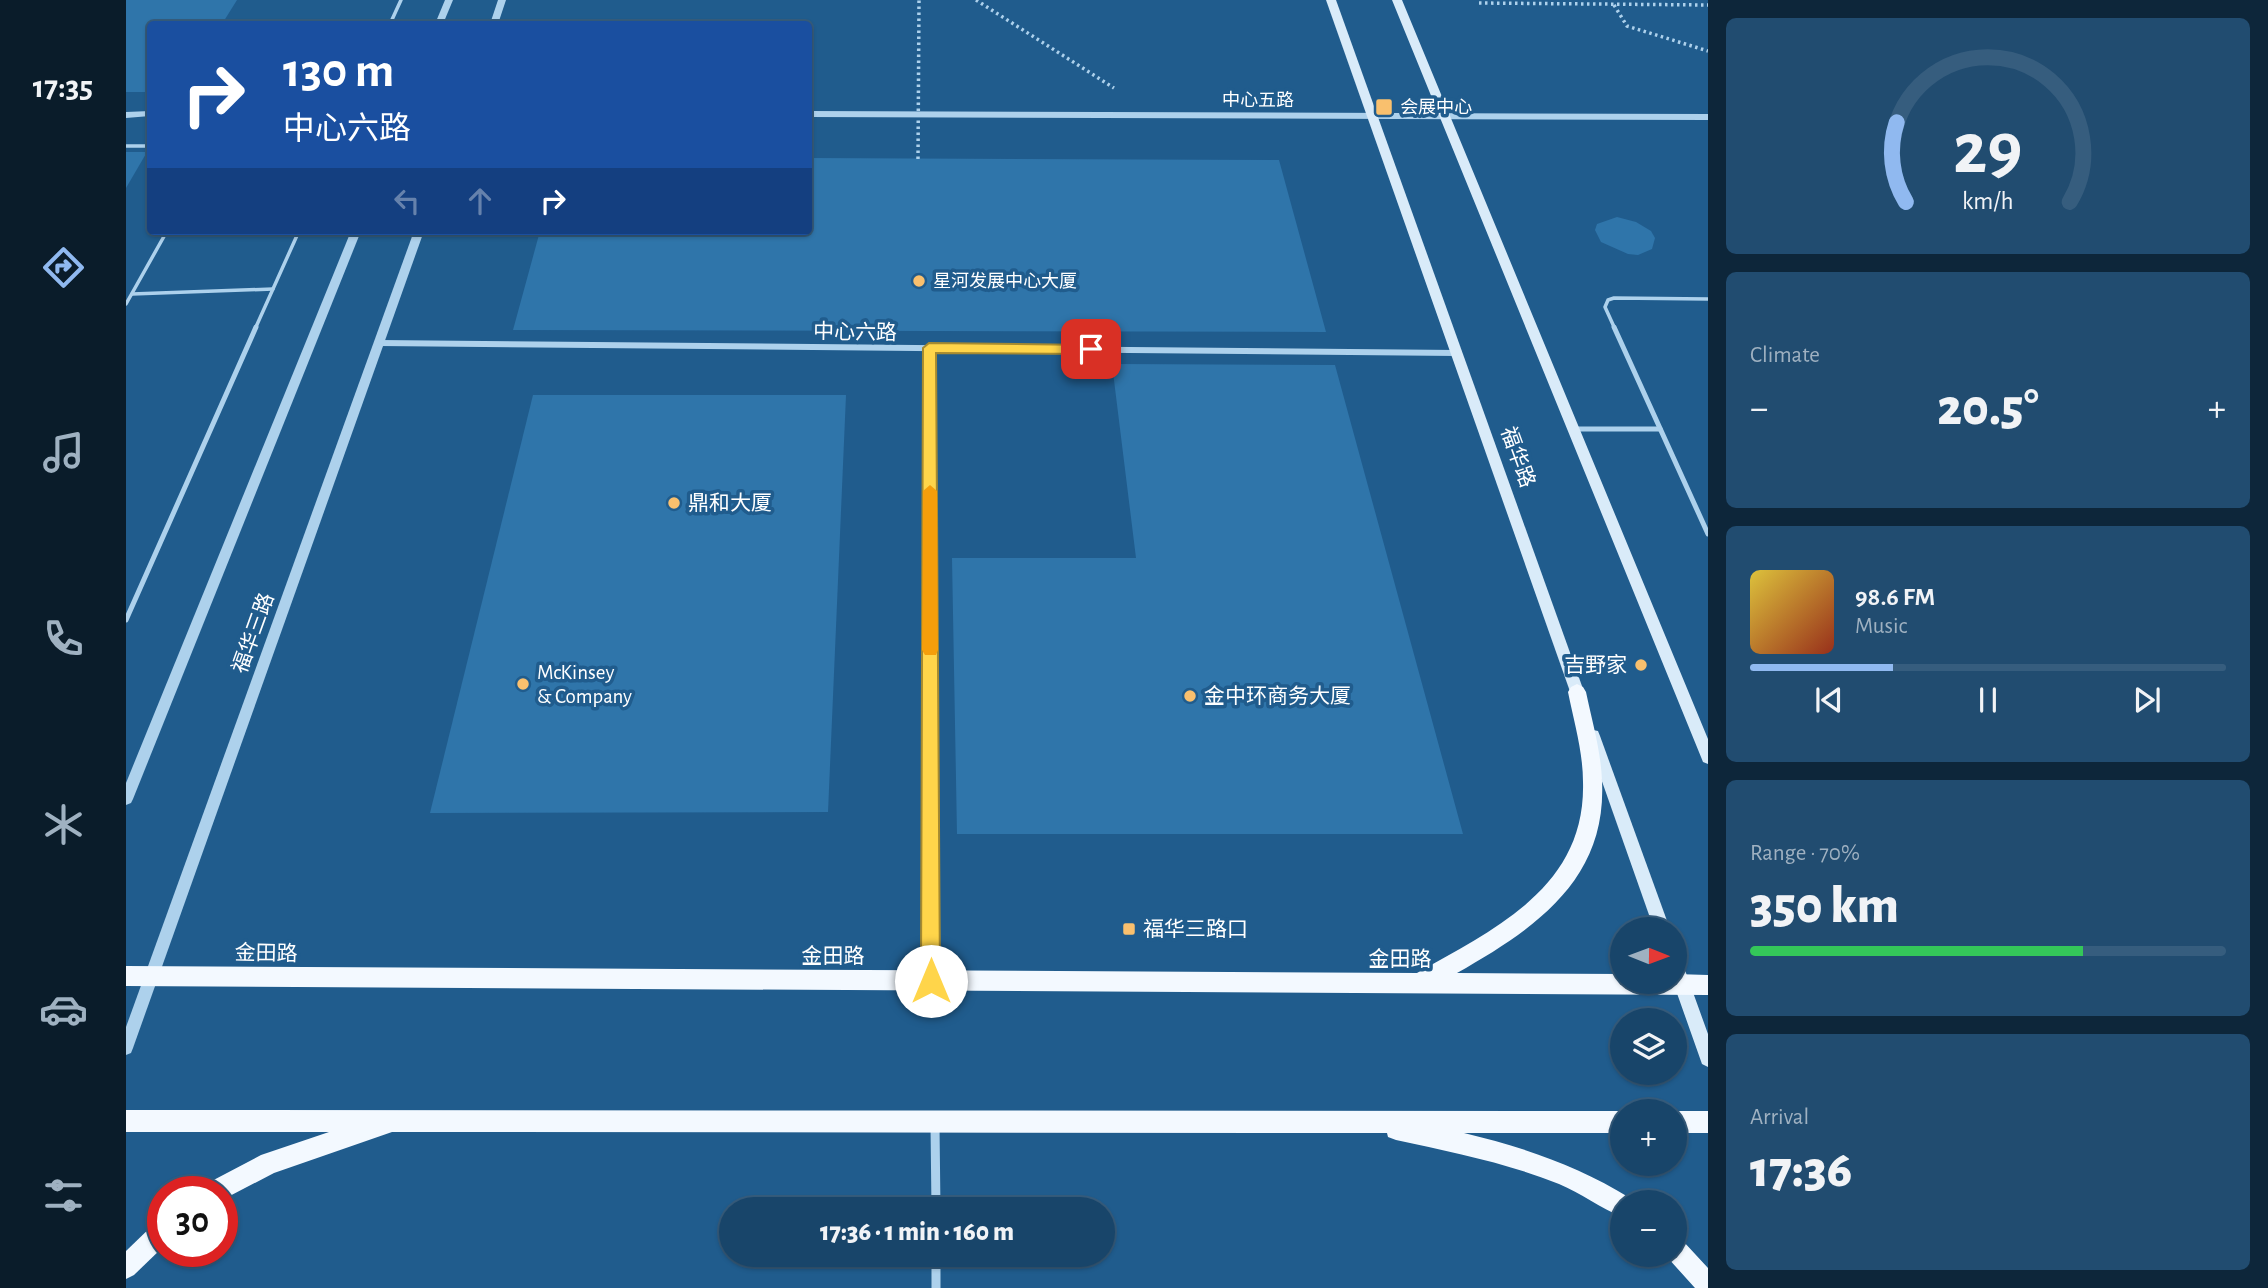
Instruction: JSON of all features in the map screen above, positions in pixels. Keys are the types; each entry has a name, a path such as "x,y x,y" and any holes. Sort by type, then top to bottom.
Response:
{"main road":[{"name":"福华路","path":"1331,0 1658,917"},
{"path":"1397,0 1708,757"},
{"path":"1418,984 1527,920 1554,893 1575,862 1590,820 1593,790 1577,692"},
{"name":"金田路","path":"126,976 1418,984 1610,977"},
{"name":"金田路","path":"1687,978 1708,985"},
{"path":"1685,994 1708,1058"},
{"path":"126,1121 1610,1122"},
{"path":"238,1179 269,1163 400,1121"},
{"path":"1365,1122 1485,1149 1541,1166 1610,1200"},
{"path":"1687,1122 1708,1122"},
{"path":"126,1267 147,1247"},
{"path":"1687,1262 1708,1285"}],"street":[{"path":"440,21 449,0"},
{"path":"495,21 502,0"},
{"path":"126,115 147,114"},
{"name":"中心五路","path":"812,114 1708,117"},
{"path":"126,799 354,235"},
{"name":"福华三路","path":"126,1048 418,235"},
{"name":"中心六路","path":"379,343 1457,353"},
{"path":"929,348 931,981"},
{"path":"935,1121 936,1197"},
{"path":"936,1267 936,1288"}],"lane":[{"path":"391,21 401,0"},
{"path":"126,145 147,146"},
{"path":"126,304 165,235"},
{"path":"126,620 297,235"},
{"path":"132,294 272,289"},
{"path":"1708,299 1622,298 1605,303 1606,312 1708,534"},
{"path":"1573,429 1660,429"}],"path":[{"path":"918,159 919,0"},
{"path":"976,0 1114,88"},
{"path":"1479,3 1708,5"},
{"path":"1613,4 1627,26 1708,51"}],"building":[{"path":"126,0 237,0 224,21 147,21 147,92 126,92"},
{"path":"126,152 147,152 126,188"},
{"name":"星河发展中心大厦","path":"812,158 1279,160 1326,332 513,330 539,235 812,235"},
{"path":"1617,217 1636,222 1651,231 1655,238 1652,249 1638,255 1628,254 1601,242 1595,230 1597,224"},
{"name":"金中环商务大厦","path":"1112,364 1335,365 1463,834 957,834 952,558 1136,558"},
{"name":"鼎和大厦","path":"533,395 846,395 828,812 430,813"}],"slow traffic":[{"path":"930,491 930,650"}],"place":[{"name":"会展中心","path":"1384,107"},
{"name":"星河发展中心大厦","path":"919,281"},
{"name":"鼎和大厦","path":"674,503"},
{"name":"吉野家","path":"1641,665"},
{"name":"McKinsey & Company","path":"523,684"},
{"name":"金中环商务大厦","path":"1190,696"},
{"name":"福华三路口","path":"1129,929"}],"route":[{"path":"931,981 929,348 1091,349"}]}
